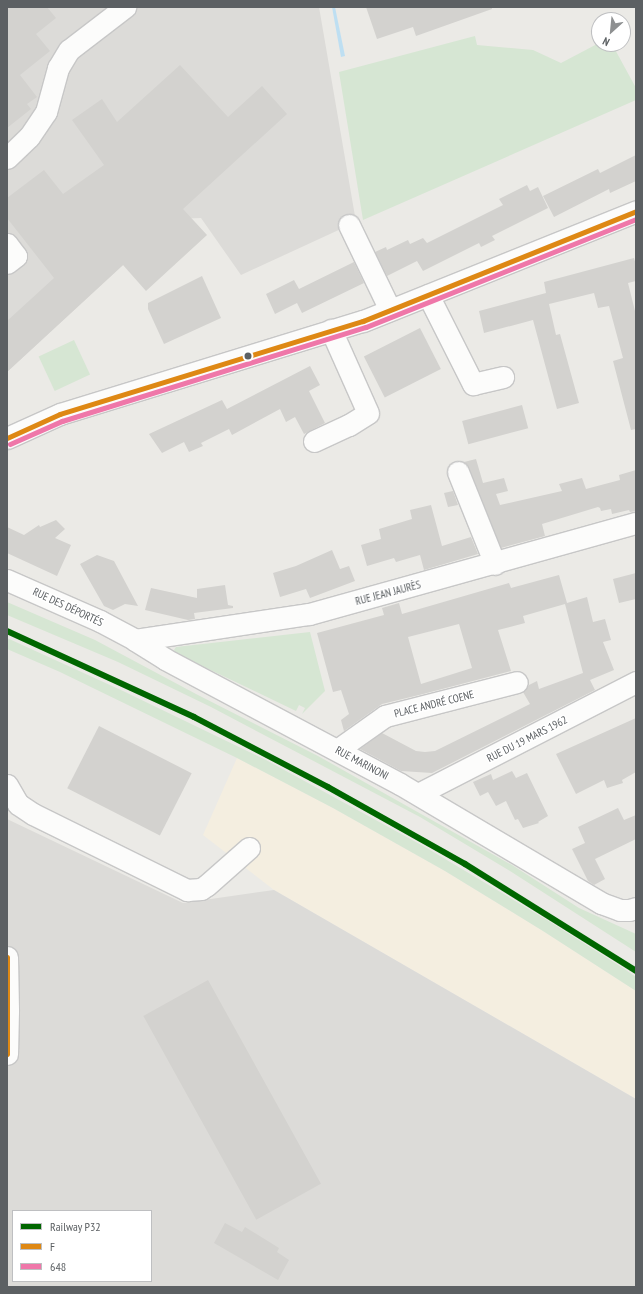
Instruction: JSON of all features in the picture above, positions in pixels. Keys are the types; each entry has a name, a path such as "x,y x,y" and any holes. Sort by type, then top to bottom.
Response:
{"street":[{"path":"7,158 29,137 46,112 58,68 69,50 126,7"},
{"path":"7,438 60,414 363,321 636,211"},
{"path":"349,225 390,310"},
{"path":"7,244 16,256 7,263"},
{"path":"428,295 473,384 503,377"},
{"path":"314,441 349,425 368,413 331,330"},
{"path":"458,472 495,564"},
{"name":"RUE JEAN JAURÈS","path":"132,638 309,614 495,564 636,523"},
{"name":"RUE DES DÉPORTÉS","path":"7,580 85,614 132,638"},
{"name":"RUE MARINONI","path":"132,638 165,659 418,794 590,898 620,910 636,908"},
{"name":"PLACE ANDRÉ COENE","path":"337,750 385,716 517,682"},
{"name":"RUE DU 19 MARS 1962","path":"418,794 636,682"},
{"path":"7,785 18,804 29,812 188,890 201,889 207,885 249,848"},
{"path":"7,957 7,1054"}],"shaded area":[{"path":"7,7 319,7 356,222 241,275 201,218 173,219 7,372"},
{"path":"237,758 333,808 445,871 543,931 636,991 636,1099 274,890 203,835"},
{"path":"7,819 183,903 274,890 636,1099 636,1287 7,1287"}],"green space":[{"path":"475,36 477,45 533,50 561,63 591,47 591,52 616,52 636,88 636,100 363,220 339,72"},
{"path":"74,340 90,374 55,391 39,356"},
{"path":"7,602 95,640 196,694 318,756 512,865 579,908 636,934 636,952 510,871 420,817 211,707 118,662 7,615"},
{"path":"310,632 325,691 302,714 305,708 299,705 296,711 175,653 174,650 176,647"},
{"path":"7,638 123,691 266,760 425,847 547,920 623,968 636,977 636,991 543,931 445,871 333,808 237,758 60,672 7,649"}],"water":[{"path":"332,7 335,7 345,56 341,57"}],"building":[{"path":"7,7 47,7 56,18 36,34 50,51 20,75 37,97 27,104 31,109 7,128"},
{"path":"366,7 492,7 492,9 416,36 413,27 377,39"},
{"path":"180,65 228,117 262,86 287,114 183,209 207,235 146,291 123,265 7,372 7,321 54,278 7,218 7,198 44,170 63,194 104,165 72,120 102,99 117,122"},
{"path":"636,155 636,181 610,193 609,189 554,217 543,196 598,169 600,173"},
{"path":"527,185 530,191 538,187 548,208 492,236 495,240 481,247 479,243 423,271 417,261 387,276 375,252 386,247 387,250 408,240 410,244 423,238 427,243 503,205 499,199"},
{"path":"634,258 636,265 636,281 628,283 636,315 636,429 631,430 613,361 623,358 609,306 598,308 594,293 549,304 556,335 560,334 579,403 557,409 533,320 484,333 479,311 546,293 544,282"},
{"path":"354,262 364,283 302,313 297,303 275,314 266,294 294,280 299,289"},
{"path":"202,276 221,318 164,344 148,309 148,303"},
{"path":"420,328 441,369 385,398 364,357"},
{"path":"310,366 320,385 309,391 325,423 304,434 295,417 286,422 280,409 232,435 229,429 201,443 203,446 189,452 184,442 162,453 149,434 222,400 227,409"},
{"path":"522,405 528,428 468,444 462,421"},
{"path":"476,459 483,483 504,478 508,491 496,494 500,505 562,491 559,484 582,478 586,489 620,480 619,475 636,470 636,511 630,512 629,510 612,514 611,509 601,511 598,507 542,524 545,536 501,548 469,468 464,462"},
{"path":"453,491 458,505 448,507 444,493"},
{"path":"431,505 442,546 471,537 478,554 424,570 420,555 396,562 394,558 367,566 361,545 381,539 379,529 412,519 410,510"},
{"path":"56,520 65,529 55,538 71,545 57,576 7,553 7,527 24,535 39,525 40,527"},
{"path":"332,550 340,569 349,566 355,581 310,598 306,589 280,597 273,573 296,566"},
{"path":"97,555 114,561 138,606 125,604 113,610 104,606 80,564"},
{"path":"636,573 636,599 619,603 613,579"},
{"path":"559,575 567,603 587,597 593,622 605,619 611,640 603,642 614,670 590,680 595,690 432,773 401,771 360,749 382,733 416,751 435,751 530,704 523,692 529,685 537,681 539,689 583,673 565,604 523,616 525,623 498,630 511,671 382,704 344,731 341,720 349,714 341,690 333,692 317,633 384,615 382,608 399,603 402,614 509,583 511,588","holes":["459,624 472,668 421,684 408,637"]},
{"path":"225,585 228,605 233,606 233,608 194,613 195,619 188,620 145,610 151,588 197,598 197,589"},
{"path":"636,718 636,772 622,780 623,783 607,788 604,780 576,794 556,754"},
{"path":"99,726 192,773 160,836 67,788"},
{"path":"512,771 516,778 527,773 548,816 538,822 539,823 523,828 518,819 515,820 506,801 496,806 488,792 480,796 473,782 491,774 493,780"},
{"path":"618,808 624,820 636,815 636,839 595,859 605,879 594,885 588,881 572,849 585,843 578,827"},
{"path":"208,980 321,1184 256,1220 143,1016"},
{"path":"225,1223 242,1232 245,1227 279,1248 277,1252 289,1260 278,1280 214,1243"}],"rail line":[{"name":"P32","path":"7,631 194,717 328,787 465,864 636,971"}],"transit line":[{"name":"F","path":"7,438 60,414 363,321 636,211"},
{"name":"648","path":"10,444 62,421 366,327 636,219"},
{"name":"F","path":"7,957 7,1054"}]}
